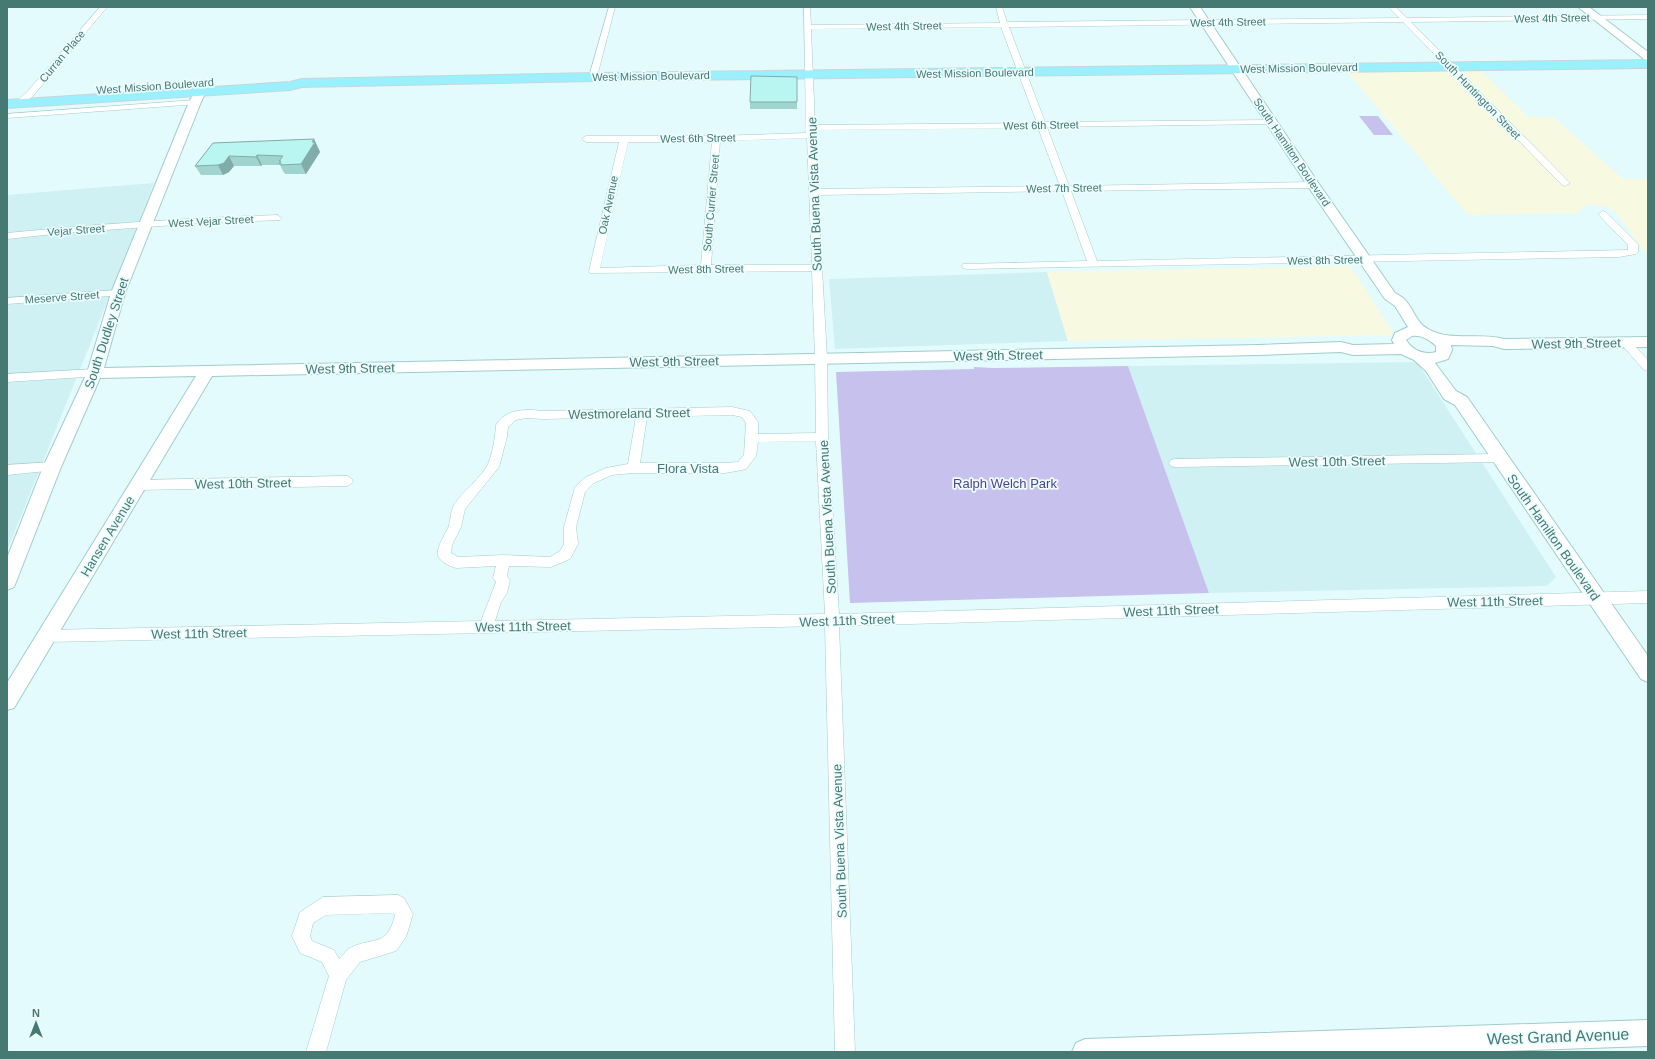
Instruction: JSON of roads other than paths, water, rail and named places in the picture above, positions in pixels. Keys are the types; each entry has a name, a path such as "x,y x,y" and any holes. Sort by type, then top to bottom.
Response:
{"main road":[{"name":"West Mission Boulevard","path":"7,96 30,94 200,92 290,86 302,83 593,77 1648,64"},
{"path":"13,104 200,92"}],"street":[{"name":"Curran Place","path":"13,104 30,94 104,7"},
{"path":"593,77 612,7"},
{"name":"South Buena Vista Avenue","path":"807,7 821,358 822,437 832,620 845,1052"},
{"path":"1000,7 1004,24 1093,264"},
{"name":"South Hamilton Boulevard","path":"1195,7 1313,185 1390,296 1400,303 1412,323 1444,347 1442,354 1462,396 1461,401"},
{"name":"South Huntington Street","path":"1392,7 1565,183"},
{"path":"1583,7 1648,57"},
{"name":"West 4th Street","path":"808,27 1648,17"},
{"name":"West Mission Boulevard","path":"7,116 200,92"},
{"name":"South Dudley Street","path":"7,582 52,467 95,373 118,293 200,92"},
{"name":"West 6th Street","path":"586,139 716,139 811,132 1042,125 1271,122"},
{"name":"Oak Avenue","path":"594,271 624,139"},
{"name":"South Currier Street","path":"706,268 716,139"},
{"name":"West 7th Street","path":"814,192 1313,185"},
{"name":"West 8th Street","path":"967,266 1619,254 1634,252 1633,244 1603,214"},
{"name":"West Vejar Street","path":"145,225 203,220 277,218"},
{"name":"Vejar Street","path":"7,236 63,230 145,225"},
{"name":"West 8th Street","path":"594,271 706,268 817,268"},
{"name":"Meserve Street","path":"7,301 118,293"},
{"name":"South Hamilton Boulevard","path":"1390,296 1388,303 1403,325 1406,345 1431,367 1450,395 1461,401 1648,673"},
{"name":"West 9th Street","path":"1406,345 1409,332 1459,341 1494,341 1504,344 1648,342"},
{"path":"1626,343 1648,367"},
{"name":"West 9th Street","path":"7,378 95,373 1259,350 1341,347 1353,350 1406,345 1432,358 1455,349 1500,347 1504,344"},
{"name":"Hansen Avenue","path":"7,701 207,371"},
{"name":"Westmoreland Street","path":"504,560 456,563 444,555 445,545 454,527 459,508 493,467 501,437 502,424 512,416 524,413 542,415 732,411 746,414 752,422 752,438"},
{"path":"633,468 642,414"},
{"path":"752,438 822,437"},
{"name":"Flora Vista","path":"504,560 551,562 565,555 571,544 570,527 579,490 590,480 610,471 633,468 725,468 742,466 750,456 752,438"},
{"name":"West 10th Street","path":"1175,464 1500,458"},
{"path":"7,470 52,467"},
{"name":"West 10th Street","path":"138,485 347,481"},
{"path":"486,627 495,599 500,593 503,580 500,578 504,560"},
{"name":"West 11th Street","path":"46,636 832,620 1648,597"},
{"path":"316,1052 338,975 355,955 390,945 400,931 404,914 398,904 323,906 306,918 301,936 306,947 328,956 338,975"},
{"name":"West Grand Avenue","path":"1085,1052 1648,1033"}],"park label":[{"name":"Ralph Welch Park","path":"1005,483"}]}
